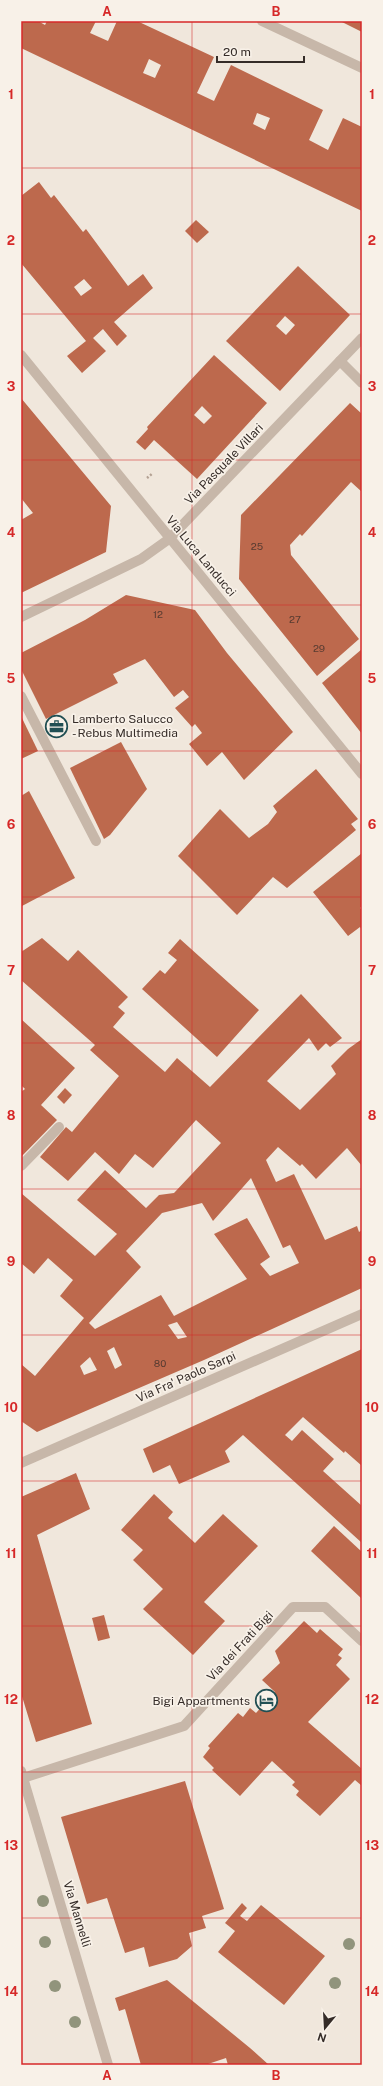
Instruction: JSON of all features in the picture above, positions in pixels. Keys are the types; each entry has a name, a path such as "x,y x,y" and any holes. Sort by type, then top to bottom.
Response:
{"street":[{"path":"262,21 362,68"},
{"name":"Via Pasquale Villari","path":"21,616 142,559 169,539 362,338"},
{"name":"Via Luca Landucci","path":"21,355 169,539 362,774"},
{"path":"340,361 362,383"},
{"path":"21,696 96,841"},
{"path":"21,1166 59,1127"},
{"name":"Via Fra' Paolo Sarpi","path":"21,1463 362,1314"},
{"name":"Via dei Frati Bigi","path":"22,1774 184,1726 293,1607 325,1607 362,1641"},
{"name":"Via Mannelli","path":"22,1774 108,2065"}],"building":[{"path":"21,21 38,21 45,25 47,21 96,21 90,33 108,41 117,21 137,21 214,57 197,93 214,101 231,65 323,110 309,140 328,150 343,118 362,127 362,211 21,48","holes":["149,59 161,65 155,78 143,73","257,113 270,118 265,130 253,124"]},
{"path":"340,21 362,21 362,32"},
{"path":"39,182 51,198 54,195 83,232 86,229 128,286 143,274 153,288 114,322 127,336 117,346 103,329 93,338 106,351 82,373 67,356 86,341 21,263 21,196","holes":["84,279 92,288 81,296 74,287"]},
{"path":"196,220 209,232 197,243 185,231"},
{"path":"298,266 350,315 280,391 226,341","holes":["285,316 295,325 286,335 276,326"]},
{"path":"214,355 267,403 197,479 154,440 145,450 136,442 148,429 147,427","holes":["202,406 212,416 204,424 194,415"]},
{"path":"21,398 111,506 106,552 21,593 21,520 33,513 21,498"},
{"path":"350,403 362,414 362,492 351,482 302,536 300,534 290,545 291,555 359,639 317,676 239,579 241,515"},
{"path":"126,595 195,610 227,653 293,732 244,780 222,752 207,766 189,744 202,733 195,724 192,727 175,708 189,697 183,690 174,697 145,659 113,674 118,683 46,719 21,669 21,653 85,620"},
{"path":"362,649 362,734 322,683"},
{"path":"21,716 38,751 21,759"},
{"path":"121,742 147,789 110,835 104,839 70,768"},
{"path":"316,769 358,819 351,824 356,830 287,888 273,877 237,915 178,856 220,809 249,838 268,824 277,812 273,806"},
{"path":"29,791 75,878 22,906 21,796"},
{"path":"362,853 362,906 360,908 362,910 362,930 360,927 348,936 313,892"},
{"path":"42,938 68,961 78,950 128,997 118,1007 125,1013 113,1027 165,1072 177,1058 210,1087 301,994 342,1038 330,1047 326,1043 318,1051 309,1038 267,1081 300,1110 336,1074 331,1066 348,1049 362,1039 362,1166 347,1148 316,1179 302,1164 300,1166 278,1147 266,1160 276,1182 294,1174 325,1240 357,1226 359,1232 362,1230 362,1288 204,1360 37,1432 21,1421 21,1364 35,1376 84,1318 60,1296 73,1280 48,1258 34,1274 21,1263 21,1193 95,1256 117,1234 77,1200 105,1170 146,1208 159,1195 174,1193 221,1143 196,1120 153,1168 135,1154 119,1174 95,1152 68,1181 40,1157 66,1127 72,1132 119,1076 90,1050 95,1045 21,980 21,952","holes":["251,1178 283,1248 290,1245 299,1263 270,1276 260,1264 270,1257 247,1218 214,1234 247,1279 174,1316 161,1295 95,1329 89,1323 141,1267 126,1251 162,1213 202,1203 213,1221","177,1322 187,1337 178,1339 168,1325","114,1347 122,1365 115,1369 107,1351","90,1357 97,1370 84,1375 80,1366"]},
{"path":"180,939 259,1010 217,1057 142,989 160,970 165,974 177,960 168,953"},
{"path":"21,1019 75,1068 41,1105 57,1120 21,1157 21,1092 25,1089 21,1085"},
{"path":"65,1088 72,1095 64,1104 57,1097"},
{"path":"362,1349 362,1466 345,1451 344,1453 303,1417 285,1435 292,1441 302,1430 334,1459 323,1471 362,1506 362,1543 243,1435 225,1451 230,1462 179,1484 170,1465 153,1473 143,1449"},
{"path":"76,1473 90,1509 37,1535 92,1724 36,1742 21,1693 21,1497"},
{"path":"154,1494 173,1512 168,1518 195,1543 223,1514 258,1546 204,1602 225,1621 193,1655 143,1609 163,1589 133,1560 143,1550 121,1530"},
{"path":"334,1526 362,1552 362,1599 311,1551"},
{"path":"104,1615 110,1638 98,1641 92,1618"},
{"path":"304,1621 317,1633 320,1629 343,1649 338,1655 342,1658 336,1665 350,1679 308,1722 362,1769 362,1786 355,1780 320,1816 296,1795 299,1791 292,1785 295,1782 272,1761 240,1796 212,1770 214,1768 203,1757 210,1748 208,1746 238,1713 243,1717 250,1708 256,1713 275,1692 262,1680 280,1663 275,1651"},
{"path":"185,1781 224,1909 202,1916 206,1928 189,1933 192,1946 177,1959 149,1967 144,1947 125,1953 107,1898 87,1904 61,1817"},
{"path":"242,1903 247,1908 240,1916 247,1921 261,1905 325,1956 284,2005 218,1952 235,1931 225,1923"},
{"path":"167,1980 269,2065 228,2065 226,2058 205,2065 141,2065 125,2009 119,2011 115,1998"}],"place":[{"name":"Lamberto Salucco - Rebus Multimedia","path":"56,726"},
{"name":"Bigi Appartments","path":"266,1701"}]}
